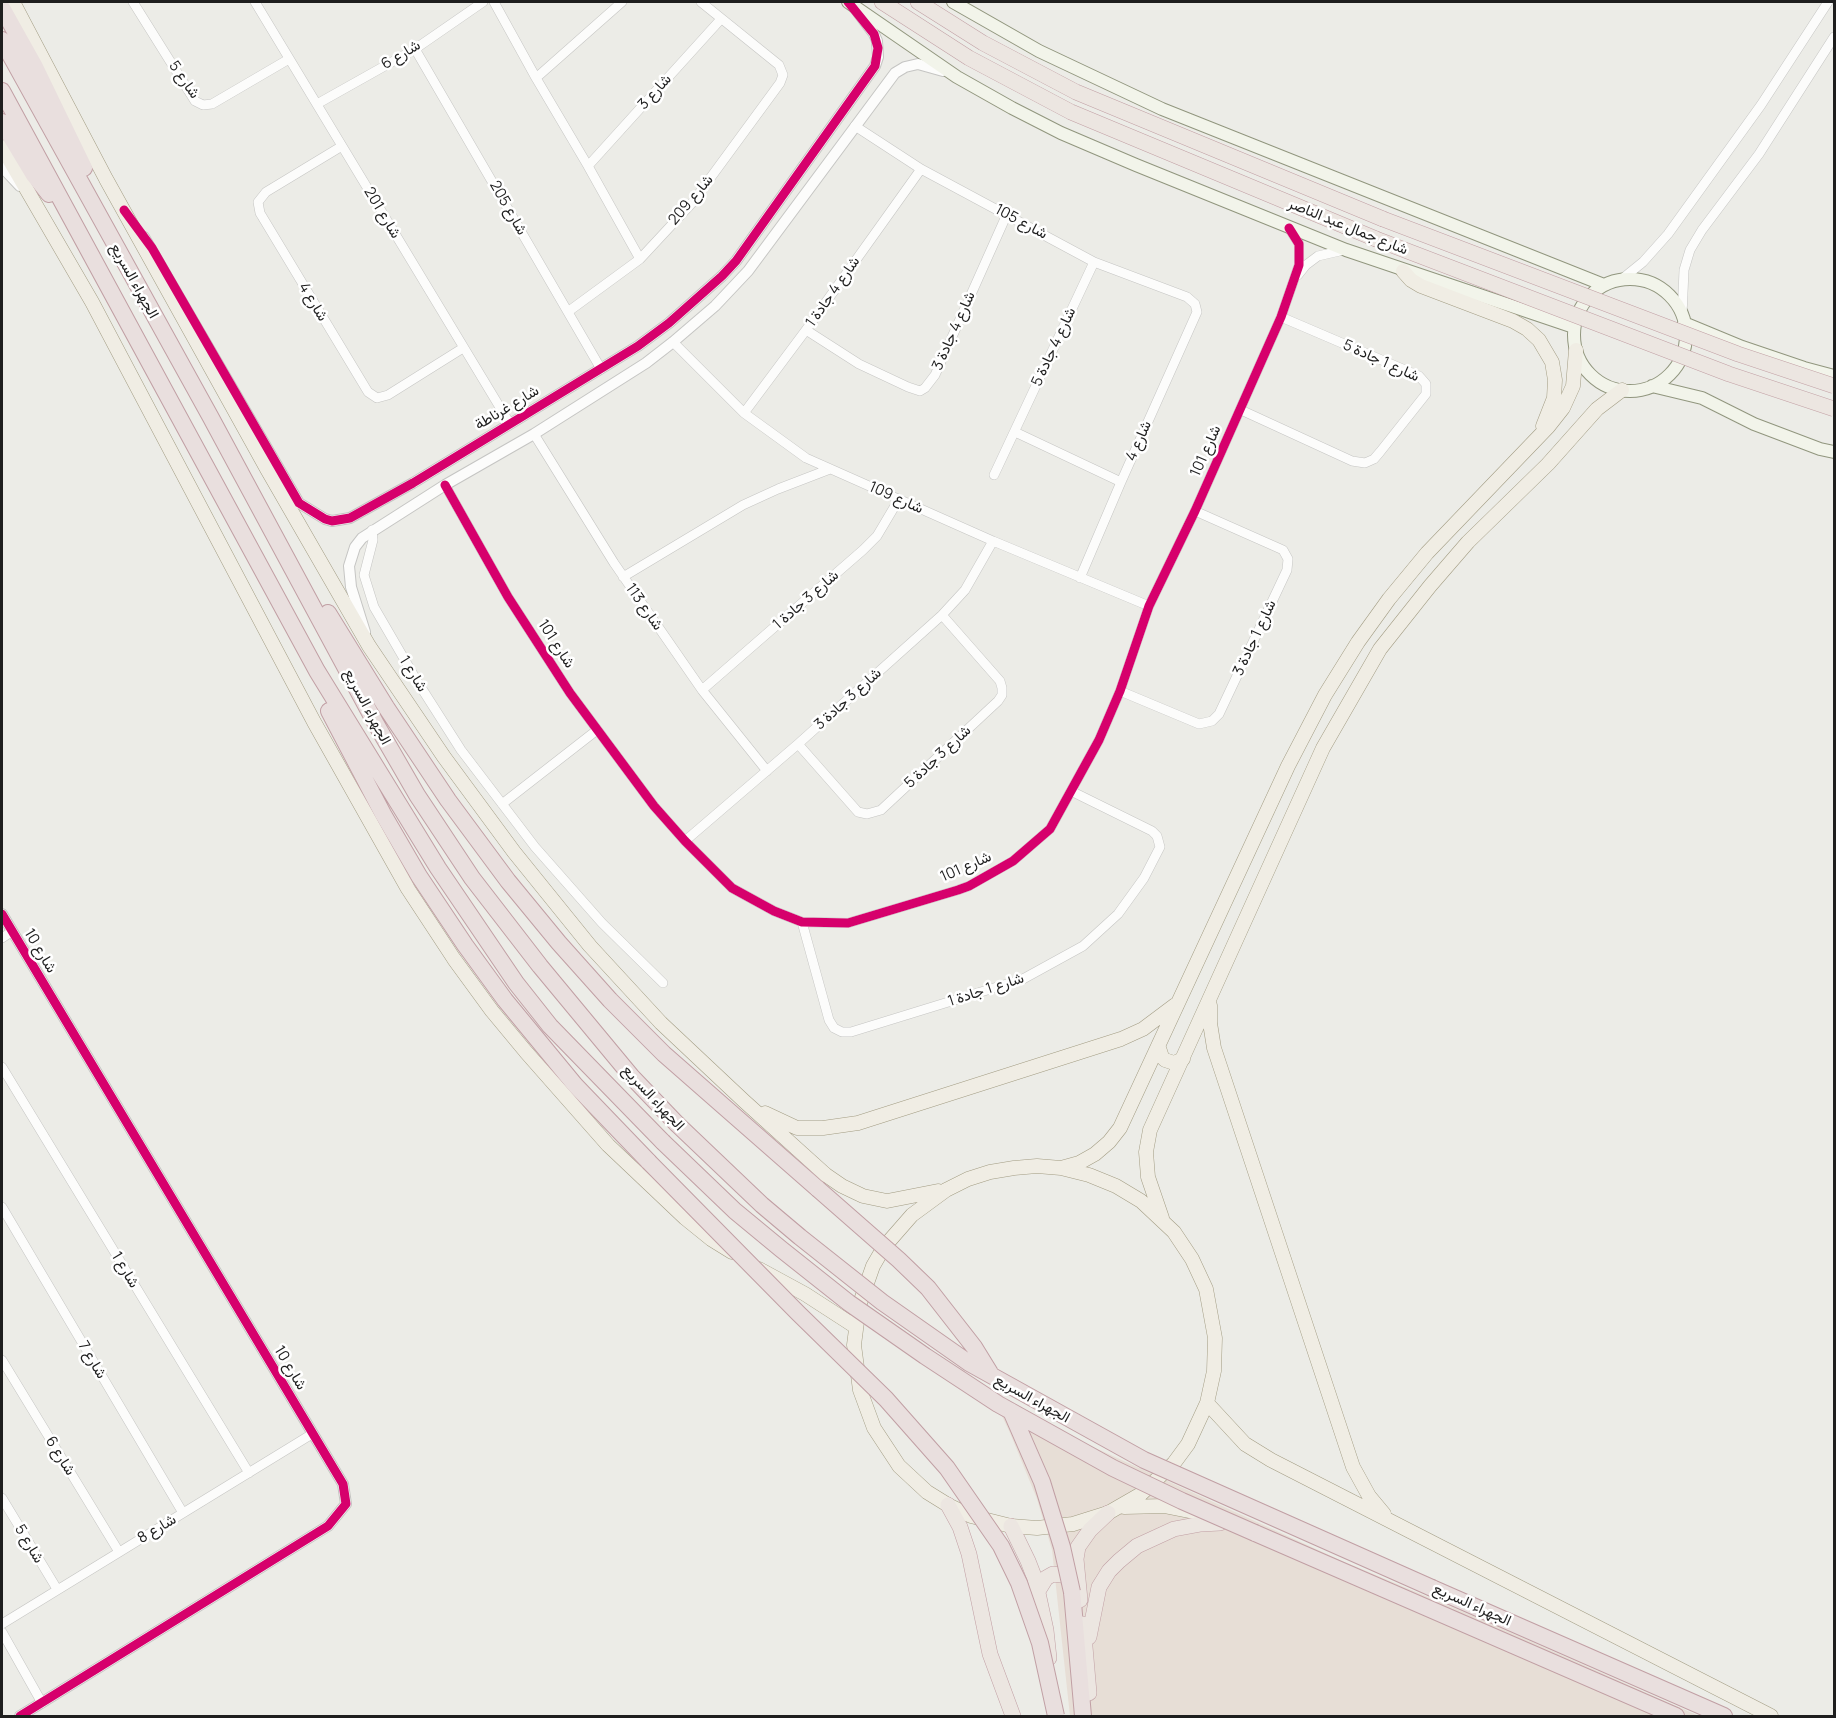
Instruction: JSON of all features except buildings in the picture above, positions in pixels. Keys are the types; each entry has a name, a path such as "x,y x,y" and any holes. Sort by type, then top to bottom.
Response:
{"highway":[{"name":"شارع جمال عبد الناصر","path":"882,2 969,58 1071,112 1376,239 1729,374 1834,409"},
{"name":"شارع جمال عبد الناصر","path":"918,2 983,43 1076,92 1383,219 1738,354 1834,386"},
{"path":"2,8 35,67 78,154 111,239"},
{"name":"الجهراء السريع","path":"2,40 210,416 395,759 450,846 501,917 573,1008 632,1077 677,1124 762,1205 843,1272 969,1363 1018,1391 1144,1460 1191,1482 1724,1716"},
{"name":"الجهراء السريع","path":"2,91 305,648 385,784 450,886 510,974 550,1026 663,1142 735,1211 816,1278 907,1345 1033,1424 1113,1468 1182,1501 1676,1716"},
{"path":"2,122 41,184 68,212"},
{"path":"210,416 386,707 448,800 508,881 610,1000 664,1054 899,1260 928,1288 979,1355 1018,1424 1042,1482 1076,1590 1086,1655 1091,1716"},
{"path":"305,648 323,700 383,814 419,876 505,1000 568,1076 649,1162 886,1399 947,1468 1000,1546 1018,1583 1040,1642 1054,1716"},
{"path":"948,1506 960,1527 969,1554 990,1654 1013,1716"},
{"path":"1083,1716 1076,1559 1078,1547 1090,1530 1115,1510"},
{"path":"1086,1655 1099,1587 1119,1560 1137,1546 1174,1529 1221,1523"},
{"path":"1011,1526 1028,1560 1038,1591 1046,1630 1054,1716"},
{"path":"1038,1591 1046,1578 1053,1574 1069,1576 1076,1590"}],"main road":[{"name":"الجهراء السريع","path":"13,2 124,210 369,646 451,767 514,852 590,946 662,1023 744,1101 826,1174 842,1186 862,1196 887,1201 946,1190"},
{"path":"848,2 957,77 1061,133 1346,250 1574,327"},
{"path":"953,2 1039,51 1162,110 1604,285"},
{"path":"2,147 92,302 314,722 408,889 480,993 519,1044 584,1119 678,1212 711,1239 856,1327"},
{"path":"1403,270 1411,280 1421,286 1521,324 1544,346 1554,371 1555,389 1547,416 1531,444"},
{"path":"1061,1168 1095,1154 1120,1128 1288,766 1325,695 1353,651 1389,599 1427,553 1548,427 1563,408 1573,386 1576,350 1574,327 1584,302 1604,285 1622,279 1642,280 1655,285 1672,298 1683,319 1685,340 1681,356 1673,371 1652,386 1638,390 1622,390 1608,386 1596,379 1582,363 1576,350"},
{"path":"1683,319 1742,347 1834,376"},
{"path":"1652,386 1702,398 1754,424 1834,452"},
{"path":"1163,1220 1148,1177 1146,1152 1150,1130 1323,748 1380,649 1468,542 1548,464 1597,409 1622,390"},
{"path":"1211,997 1210,1023 1214,1048 1353,1467 1369,1496 1392,1522"},
{"path":"744,1101 797,1128 823,1128 858,1123 1121,1039 1149,1026 1179,1002"},
{"path":"1159,1047 1161,1057 1165,1060 1174,1063 1183,1059"},
{"path":"1037,1166 1061,1168 1089,1175 1116,1186 1141,1201 1163,1220 1192,1259 1210,1305 1215,1330 1216,1354 1212,1387 1193,1434 1174,1463 1159,1480 1115,1510 1091,1520 1055,1527 1011,1526 970,1516 948,1506 908,1475 890,1454 874,1428 860,1390 855,1364 856,1327 865,1285 884,1247 912,1215 946,1190 968,1179 1002,1170 1037,1166"},
{"path":"1207,1403 1245,1444 1271,1460 1771,1716"},
{"name":"الجهراء السريع","path":"1115,1510 1149,1505 1178,1508 1221,1523 1657,1716"}],"street":[{"name":"شارع 5","path":"134,2 195,101 204,105 212,104 289,58"},
{"name":"شارع 201","path":"255,2 510,424"},
{"name":"شارع 6","path":"317,104 415,49 483,2"},
{"path":"494,2 640,259"},
{"path":"536,78 622,2"},
{"path":"701,2 721,19"},
{"name":"شارع غرناطة","path":"124,210 152,248 299,502 317,516 332,521 350,518 363,513 638,346 722,276 736,261 873,70 878,57 877,41 867,24 848,2"},
{"path":"1622,279 1643,262 1668,234 1761,105 1828,2"},
{"name":"شارع 209","path":"568,311 640,259 692,203 780,83 783,75 779,65 721,19"},
{"name":"شارع 3","path":"588,166 721,19"},
{"path":"1683,319 1684,270 1690,250 1702,230 1759,154 1834,37"},
{"name":"شارع 205","path":"415,49 601,369"},
{"path":"369,646 354,598 349,566 358,542 372,530 534,434 646,363 715,306 748,271 890,78 905,67 918,64 957,77"},
{"path":"873,70 881,68 890,78"},
{"name":"شارع 105","path":"855,126 921,169 1094,262 1186,297 1195,304"},
{"name":"شارع 4","path":"342,146 266,192 258,202 260,213 368,392 377,398 388,395 464,348"},
{"path":"2,167 18,183 49,226"},
{"name":"شارع 4 جادة 1","path":"744,413 807,330 921,169"},
{"name":"شارع 4 جادة 3","path":"807,330 859,364 920,391 935,375 1007,214"},
{"name":"شارع 101","path":"445,485 508,597 570,693 654,806 685,841 732,888 774,911 802,922 848,923 969,886 1013,861 1050,829 1099,740 1120,691 1149,606 1195,511 1281,317 1299,265 1299,249 1295,236 1289,228"},
{"name":"شارع 101","path":"1295,279 1312,259 1329,252 1346,250"},
{"name":"شارع 4 جادة 5","path":"994,475 1094,262"},
{"path":"722,276 725,284 734,287"},
{"path":"705,292 714,296 715,306"},
{"name":"شارع 4","path":"1080,578 1197,312 1195,304"},
{"name":"شارع 1 جادة 5","path":"1241,410 1352,461 1365,463 1374,459 1426,394 1426,384 1419,376 1281,317"},
{"name":"شارع 109","path":"673,342 744,413 806,458 993,541 1149,606"},
{"path":"1014,432 1121,482"},
{"name":"شارع 113","path":"534,434 623,577 702,690 767,771"},
{"path":"623,577 743,505 830,469"},
{"name":"شارع 3 جادة 1","path":"702,690 863,550 877,536 899,499"},
{"name":"شارع 1 جادة 3","path":"1120,691 1199,724 1208,723 1216,718 1287,570 1288,559 1284,550 1195,511"},
{"path":"363,513 363,522 372,530"},
{"name":"شارع 1","path":"372,530 373,540 364,575 374,607 461,750 535,847 602,923 663,984"},
{"name":"شارع 3 جادة 3","path":"685,841 942,615 965,590 993,541"},
{"name":"شارع 3 جادة 5","path":"798,744 858,812 867,814 881,810 1002,695 1000,681 942,615"},
{"path":"502,804 597,730"},
{"name":"شارع 1 جادة 1","path":"802,922 829,1020 834,1028 842,1032 851,1032 1023,979 1083,945 1112,920 1144,878 1160,847 1157,836 1152,831 1071,791"},
{"name":"شارع 10","path":"3,920 6,935 343,1484 346,1504 328,1526 20,1716"},
{"name":"شارع 1","path":"2,1067 249,1473"},
{"name":"شارع 7","path":"2,1207 183,1512"},
{"name":"شارع 6","path":"2,1360 119,1552"},
{"name":"شارع 8","path":"2,1624 312,1434"},
{"name":"شارع 5","path":"2,1498 57,1590"},
{"path":"2,1632 42,1703"}],"shaded area":[{"path":"984,1397 1340,1560 1478,1618 1699,1716 1070,1716 1052,1550 1037,1499 1010,1433 1002,1416"}],"cycle path":[{"path":"124,210 152,248 299,503 325,519 332,521 350,518 413,483 638,346 669,323 722,276 736,261 875,66 878,48 874,34 848,2"},
{"path":"445,485 508,597 570,693 654,806 732,888 774,911 802,922 848,923 958,890 1013,861 1050,829 1099,740 1120,691 1149,606 1195,511 1281,317 1299,265 1299,244 1289,228"},
{"path":"2,914 343,1484 346,1504 328,1526 20,1716"}]}
